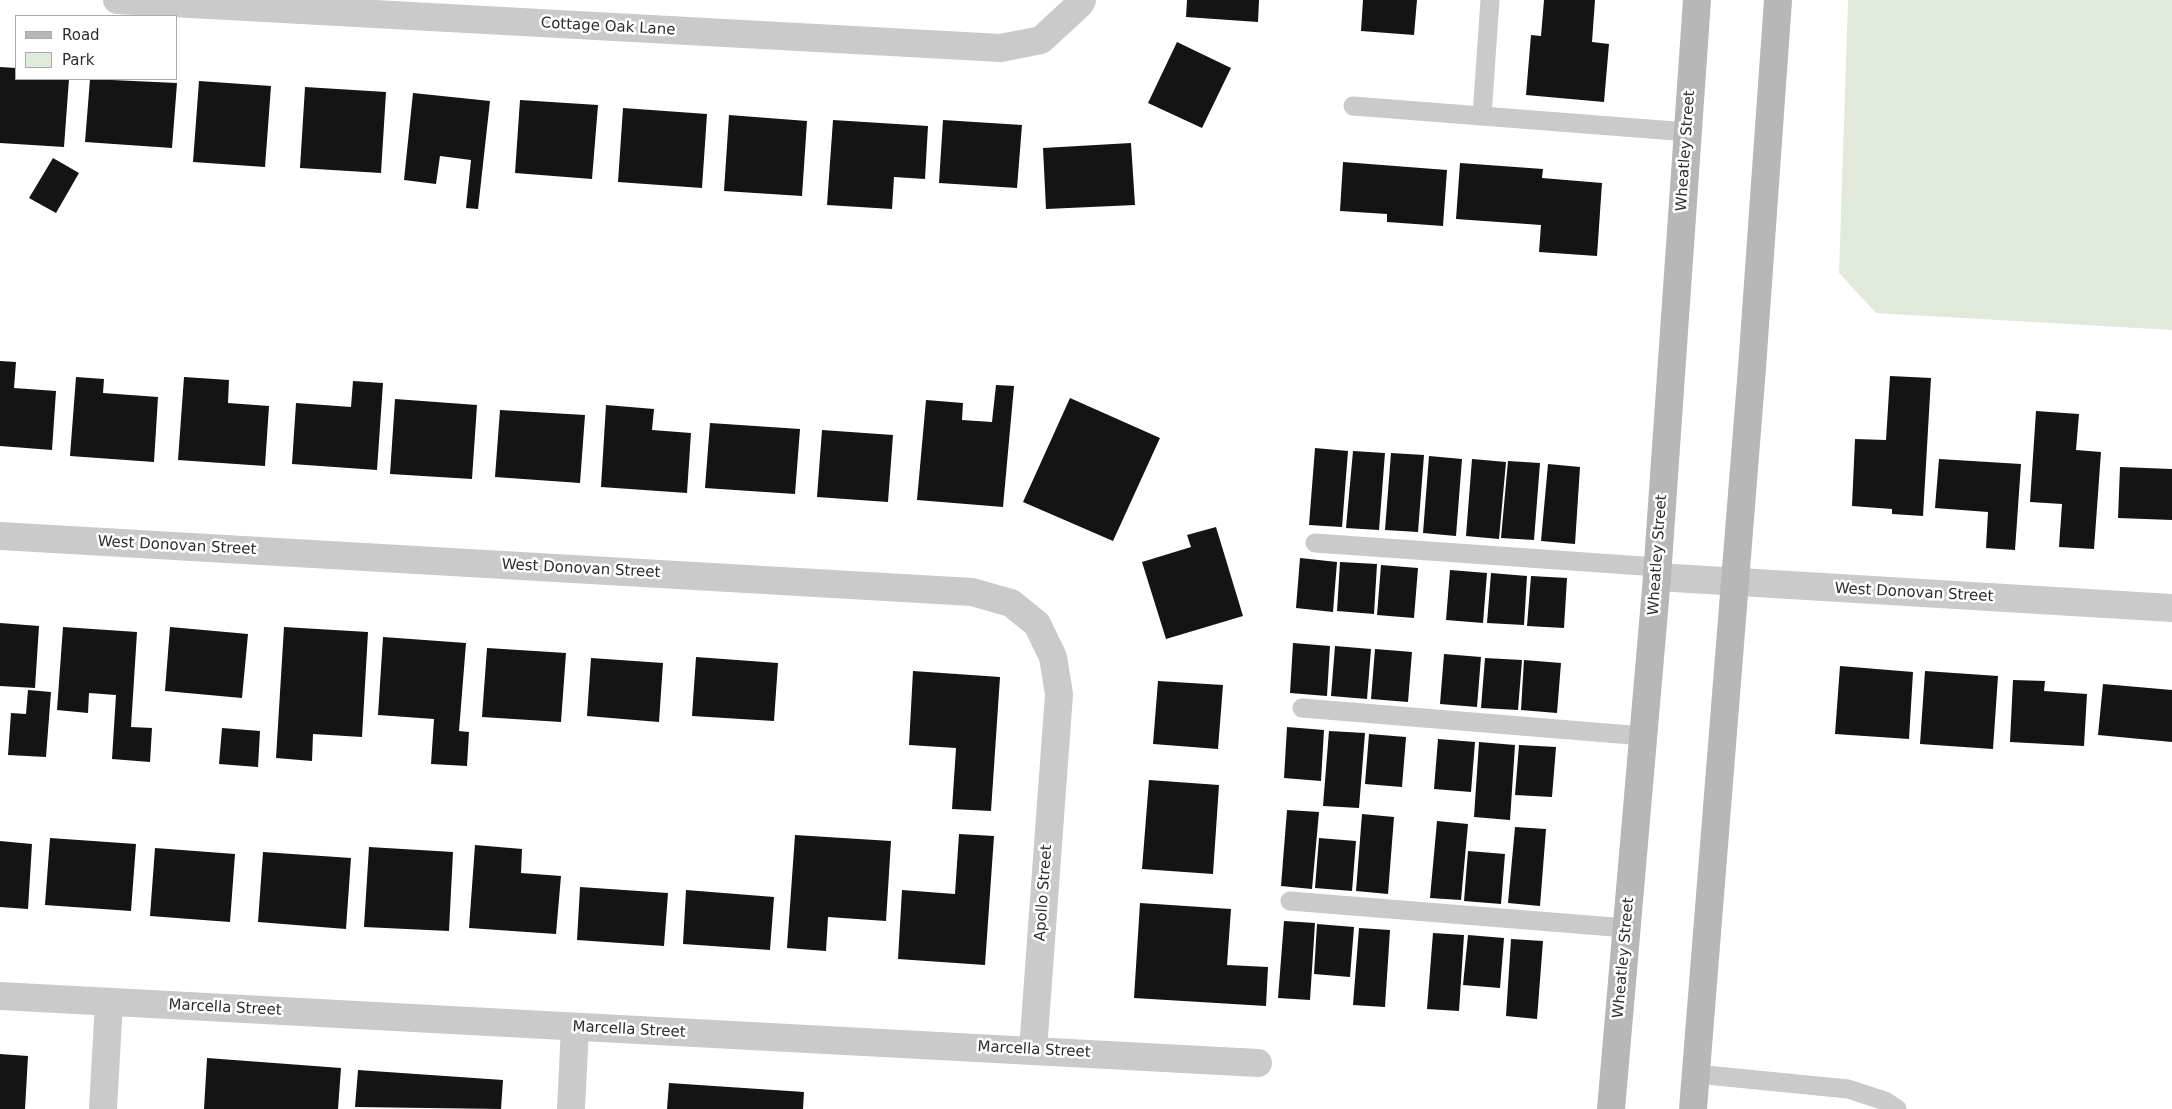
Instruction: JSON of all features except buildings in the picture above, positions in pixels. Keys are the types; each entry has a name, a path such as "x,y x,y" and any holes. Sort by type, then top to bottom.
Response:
{"main road":[{"name":"Wheatley Street","path":"1610,1109 1657,572 1697,0"},
{"path":"1693,1109 1735,583 1778,0"}],"street":[{"name":"Cottage Oak Lane","path":"118,0 1001,48 1041,40 1082,0"},
{"name":"West Donovan Street","path":"0,536 972,592 1011,603 1037,624 1053,657 1059,694 1056,736"},
{"name":"West Donovan Street","path":"1657,572 1735,583 2172,608"},
{"name":"Apollo Street","path":"1033,1050 1056,736"},
{"name":"Marcella Street","path":"0,996 1258,1063"},
{"path":"103,1109 109,1002"},
{"path":"571,1109 575,1028"}],"lane":[{"path":"1482,116 1490,0"},
{"path":"1352,106 1688,132"},
{"path":"1315,543 1657,572"},
{"path":"1302,708 1643,736"},
{"path":"1290,901 1626,928"},
{"path":"1696,1074 1848,1089 1885,1101 1896,1109"}],"green space":[{"path":"1848,0 2172,0 2172,330 1876,313 1839,273"}]}
